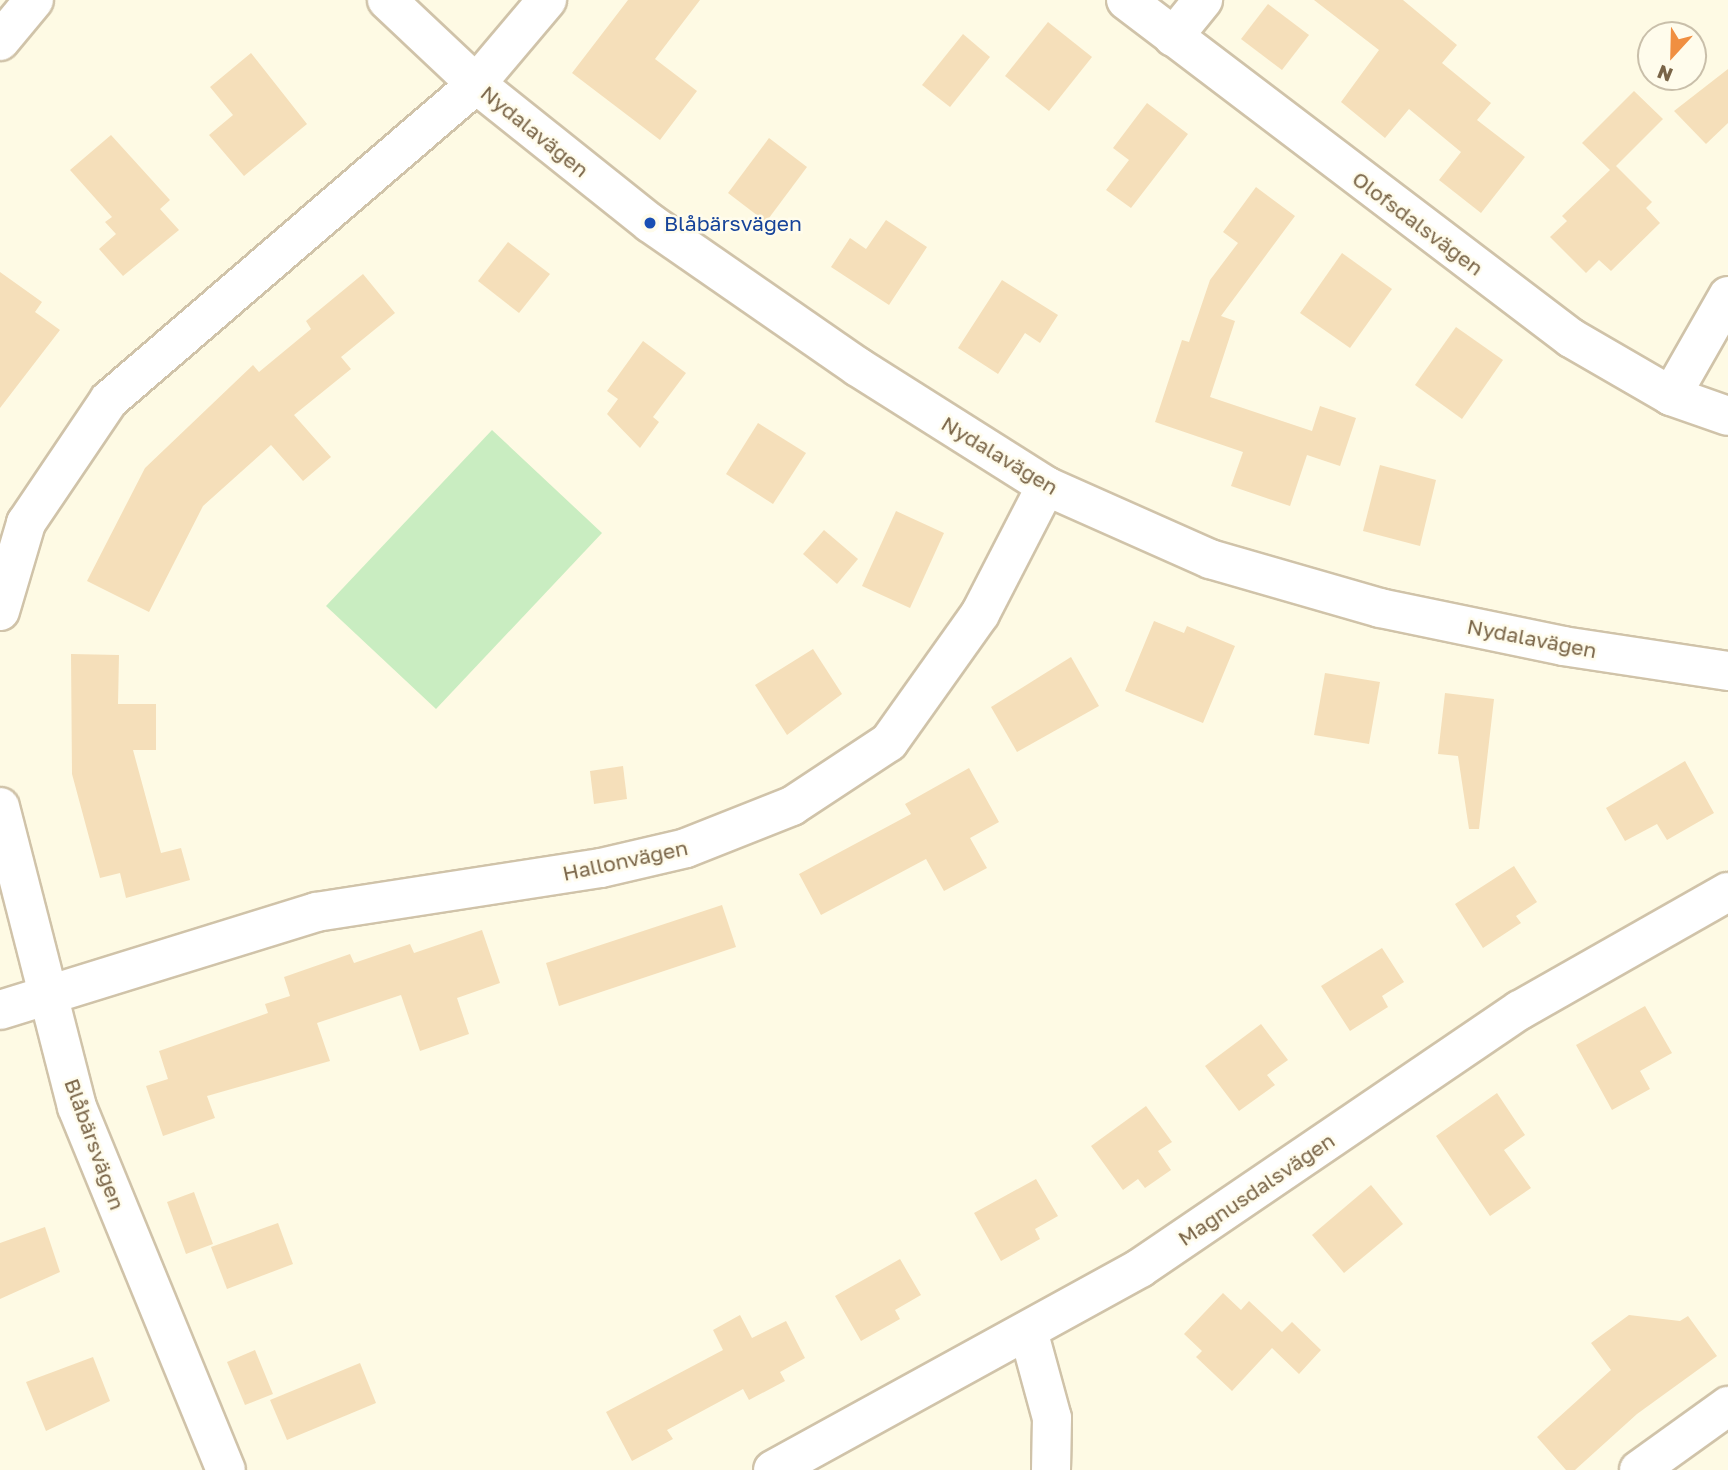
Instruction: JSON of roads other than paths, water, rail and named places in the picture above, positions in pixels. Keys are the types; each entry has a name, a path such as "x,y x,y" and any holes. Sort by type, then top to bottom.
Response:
{"street":[{"path":"0,41 34,0"},
{"name":"Nydalavägen","path":"387,0 475,84 713,268 1046,486 1210,559 1380,608 1563,646 1728,671"},
{"path":"0,611 26,523 109,400 475,84 547,0"},
{"name":"Olofsdalsvägen","path":"1126,0 1571,338 1671,396 1728,416"},
{"path":"1173,37 1203,0"},
{"path":"1671,396 1728,296"},
{"name":"Hallonvägen","path":"0,1010 316,912 601,868 686,848 792,806 889,742 980,614 1046,486"},
{"name":"Blåbärsvägen","path":"0,807 76,1107 226,1470"},
{"name":"Magnusdalsvägen","path":"773,1470 1029,1334 1140,1268 1520,1010 1728,891"},
{"path":"1029,1334 1052,1418 1051,1470"},
{"path":"1639,1470 1728,1406"}],"place":[{"name":"Blåbärsvägen","path":"650,223"}]}
